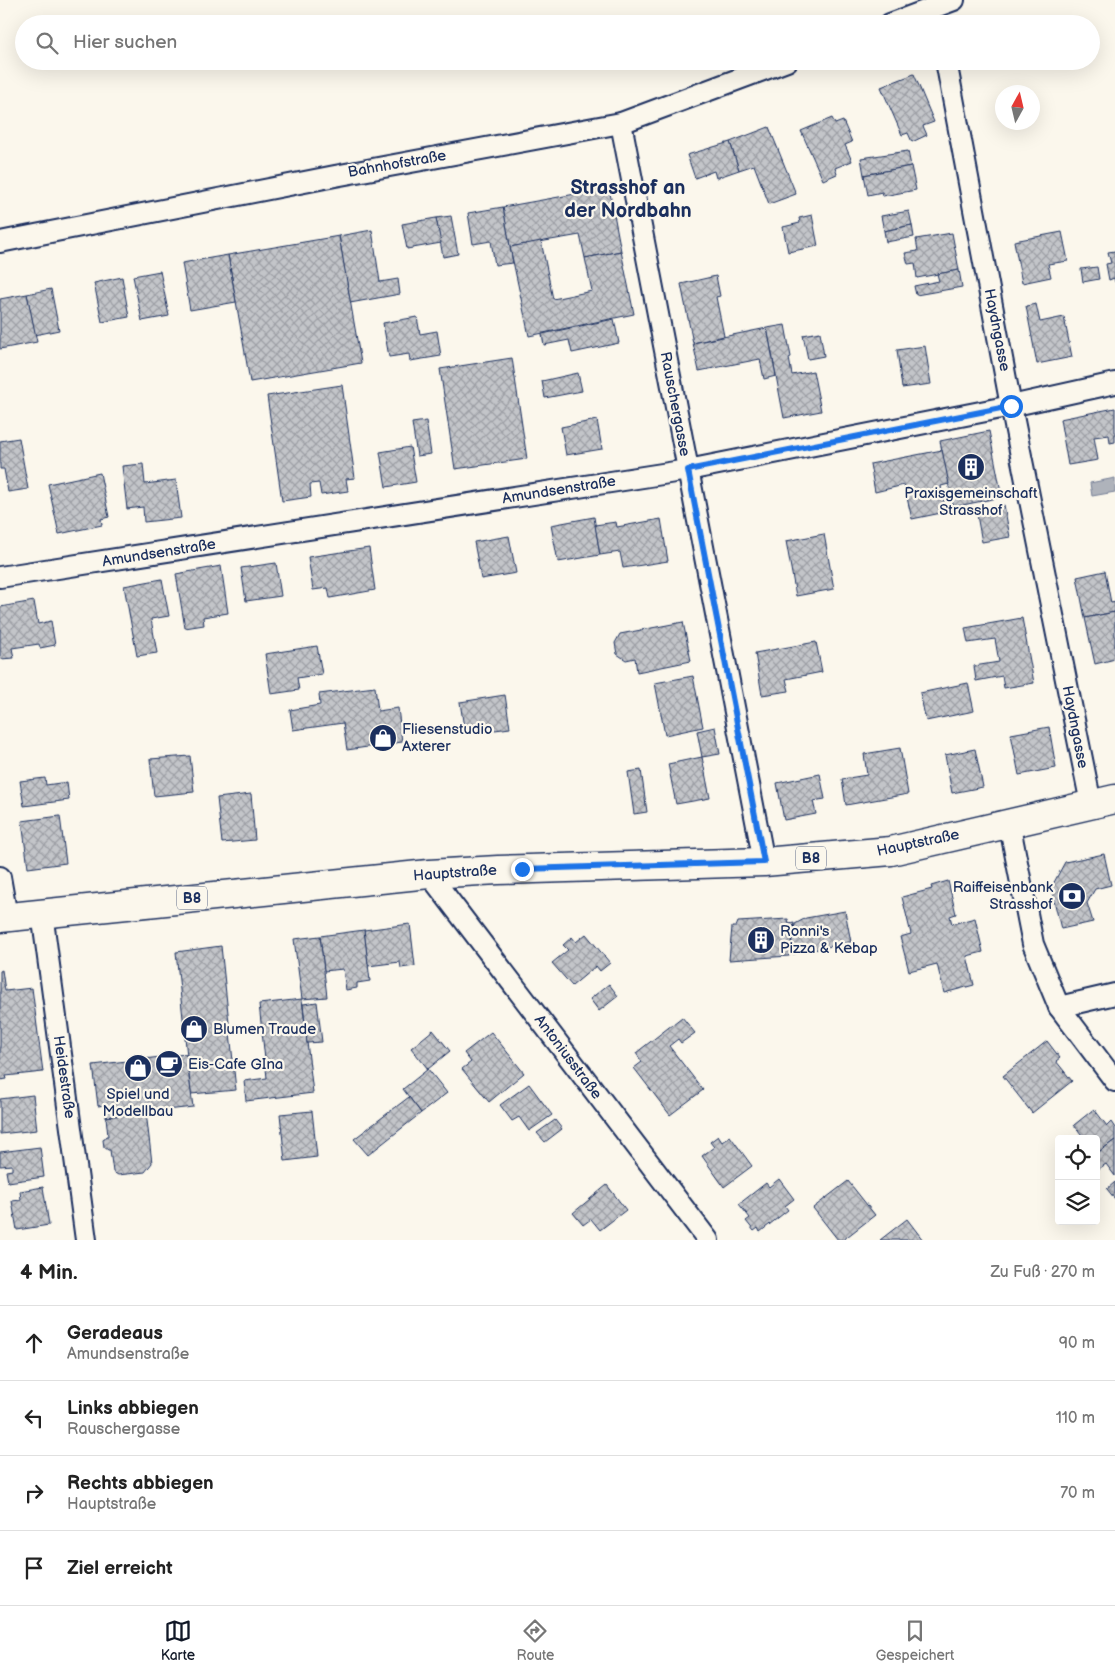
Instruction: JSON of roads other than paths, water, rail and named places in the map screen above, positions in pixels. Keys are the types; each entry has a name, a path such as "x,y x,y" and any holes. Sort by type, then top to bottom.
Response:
{"main road":[{"name":"Hauptstraße","path":"4,918 429,874 498,870 764,862 891,851 1103,801"}],"street":[{"path":"923,15 942,10"},
{"name":"Bahnhofstraße","path":"0,242 335,176 620,123 764,70"},
{"name":"Haydngasse","path":"948,70 1011,406 1103,801"},
{"name":"Rauschergasse","path":"620,123 764,862"},
{"name":"Amundsenstraße","path":"0,577 688,470 1011,406 1115,383"},
{"path":"1010,822 1033,944 1059,1007 1115,1081"},
{"name":"Antoniusstraße","path":"429,874 708,1240"},
{"path":"0,876 4,918"},
{"name":"Heidestraße","path":"42,913 86,1240"},
{"path":"1059,1007 1115,994"}],"place":[{"name":"Praxisgemeinschaft Strasshof","path":"971,467"},
{"name":"Fliesenstudio Axterer","path":"383,738"},
{"name":"Raiffeisenbank Strasshof","path":"1072,896"},
{"name":"Ronni's Pizza & Kebap","path":"761,940"},
{"name":"Blumen Traude","path":"194,1029"},
{"name":"Eis-Cafe GIna","path":"169,1064"},
{"name":"Spiel und Modellbau","path":"138,1068"}],"district":[{"name":"Strasshof an der Nordbahn","path":"628,200"}]}
